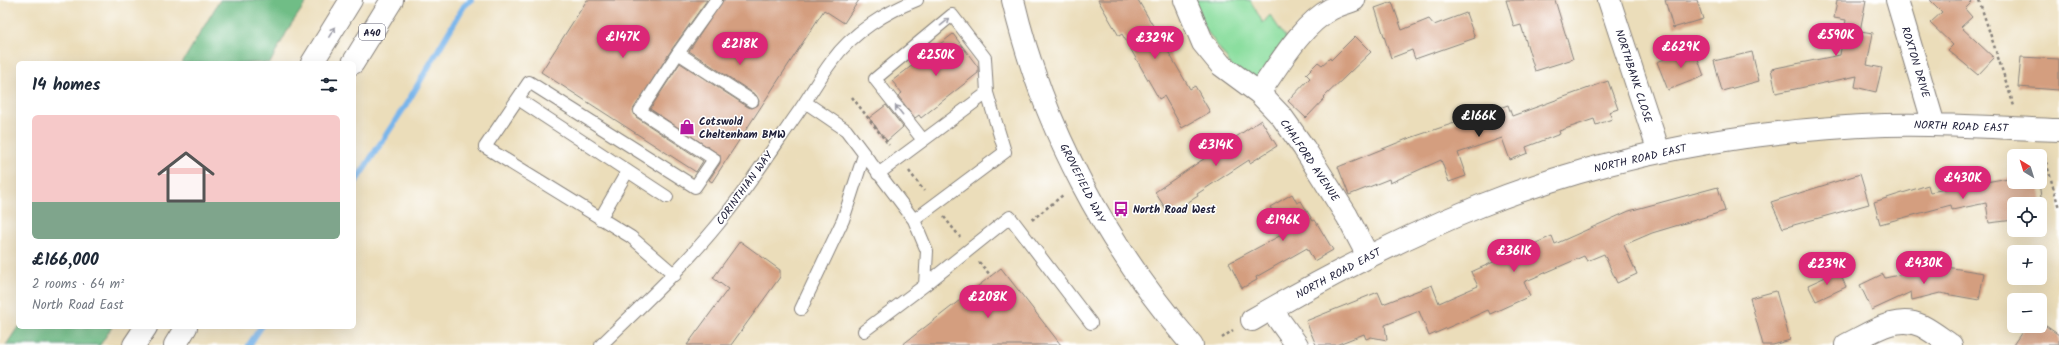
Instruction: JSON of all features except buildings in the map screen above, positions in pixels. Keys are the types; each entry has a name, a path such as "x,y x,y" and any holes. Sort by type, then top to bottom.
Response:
{"main road":[{"path":"313,61 351,0"},
{"name":"A40","path":"354,61 392,0"},
{"name":"GROVEFIELD WAY","path":"1013,0 1032,68 1073,167 1103,222 1182,342"},
{"name":"CHALFORD AVENUE","path":"1185,0 1203,43 1217,60 1226,69 1259,93 1282,117 1304,148 1347,216 1368,256"},
{"path":"1259,93 1292,47 1312,23 1331,9 1354,0"},
{"name":"NORTHBANK CLOSE","path":"1609,0 1658,152"},
{"name":"ROXTON DRIVE","path":"1897,0 1934,124"},
{"name":"NORTH ROAD EAST","path":"1252,320 1368,256 1424,230 1510,195 1599,167 1658,152 1718,141 1794,131 1887,125 1934,124 2059,130"},
{"path":"1272,309 1297,345"},
{"path":"1846,345 1886,325 1901,322 1921,325 1951,345"},
{"path":"134,345 145,329"},
{"path":"175,345 185,329"}],"lane":[{"path":"674,275 631,237 484,147 529,82 696,187 714,160 640,111 678,53 716,0"},
{"name":"CORINTHIAN WAY","path":"601,345 674,275 727,214 833,59 850,41 870,25 903,3 917,0"},
{"path":"914,220 1005,152 987,93 985,58 952,15 874,79 923,140"},
{"path":"678,53 752,101"},
{"path":"878,174 987,93"},
{"path":"518,99 667,197"},
{"path":"805,102 846,130 914,220 927,251 925,285"},
{"path":"801,309 843,220 864,155"},
{"path":"600,219 627,172"},
{"path":"864,331 925,285 1010,217 1091,323"}],"path":[{"path":"1979,0 2059,208"},
{"path":"852,98 969,249"},
{"path":"1044,210 1054,203"}],"green space":[{"path":"220,0 308,0 290,26 271,61 183,61"},
{"path":"1185,0 1250,0 1263,23 1270,15 1292,47 1259,93 1245,85"},
{"path":"17,329 111,329 100,345 6,345"}],"waterway":[{"path":"356,181 409,100 464,6 471,0"},
{"path":"249,345 260,329"}],"place":[{"name":"Cotswold Cheltenham BMW","path":"687,127"},
{"name":"North Road West","path":"1121,209"}]}
